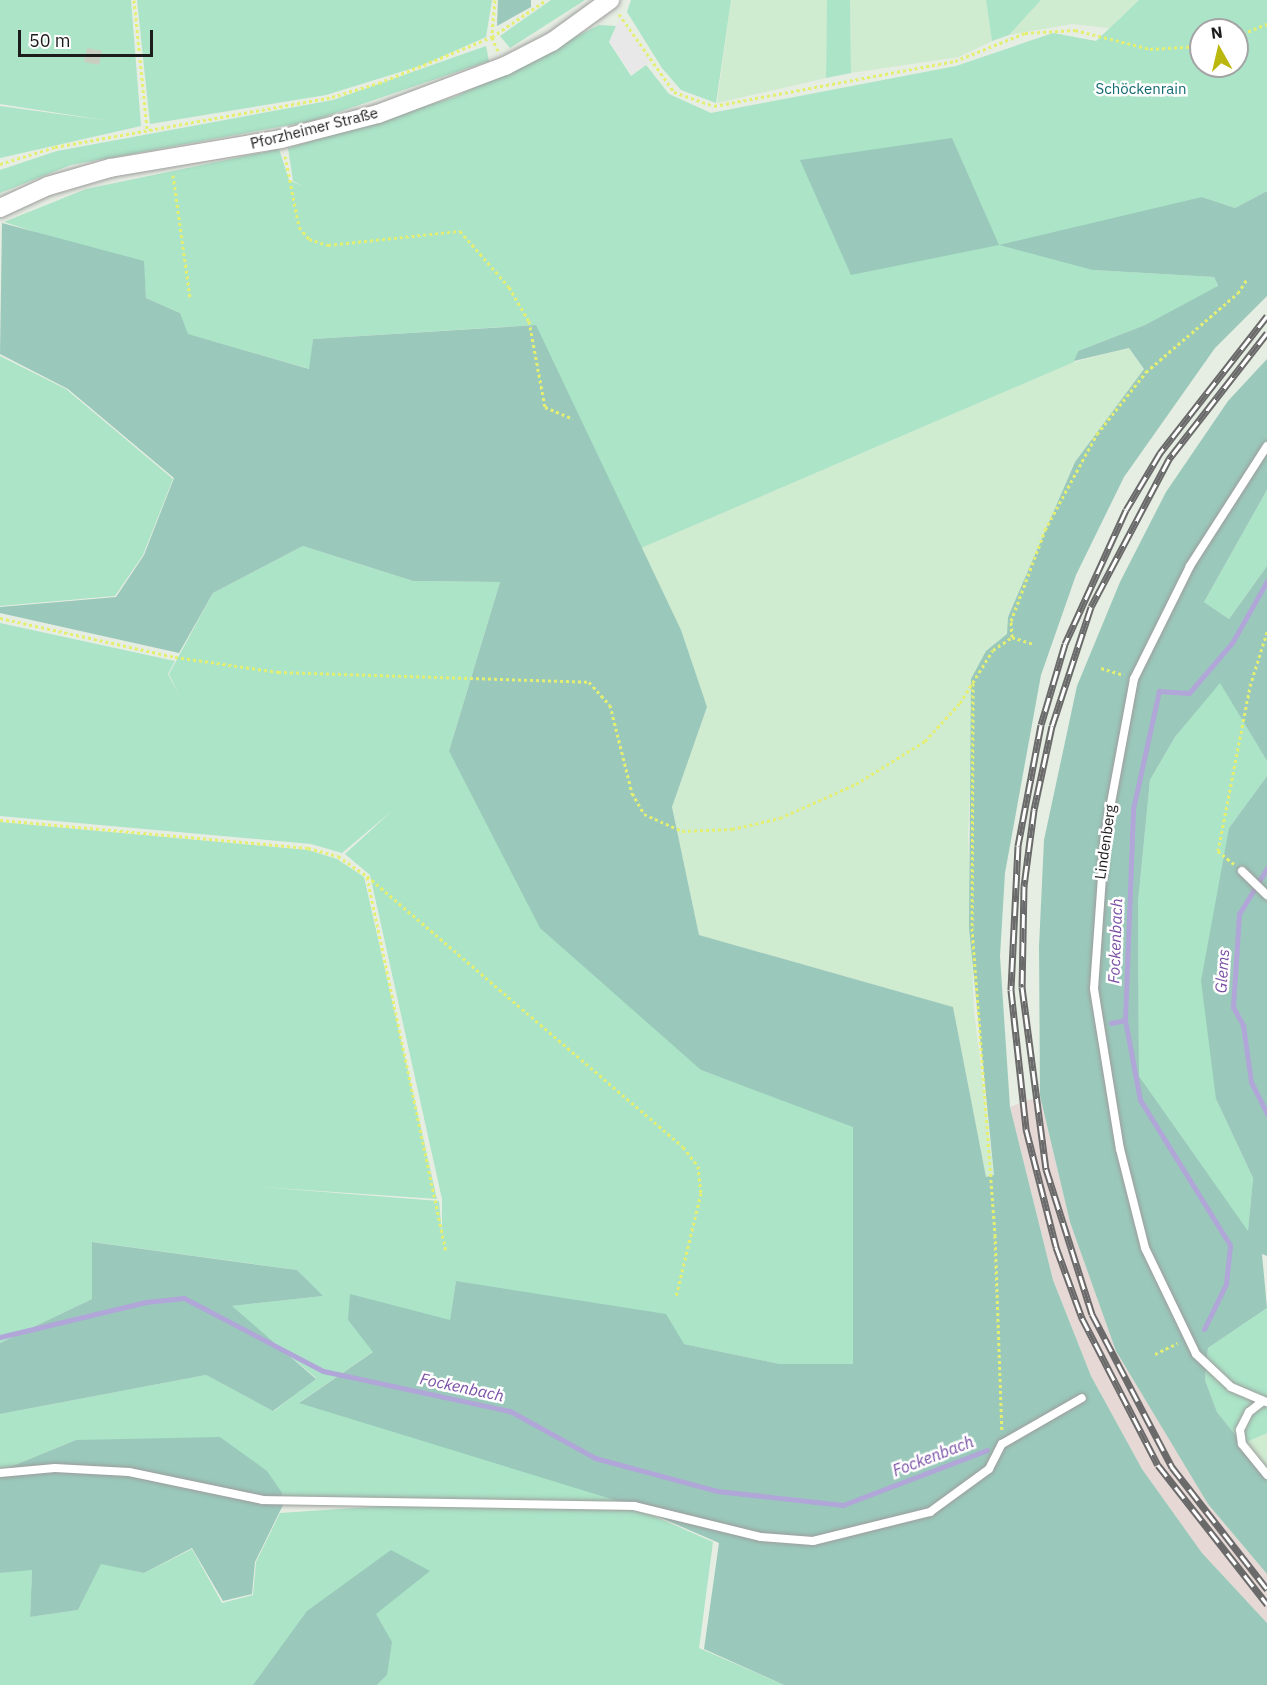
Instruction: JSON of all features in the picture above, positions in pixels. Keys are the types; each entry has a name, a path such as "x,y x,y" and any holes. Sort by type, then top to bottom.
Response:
{"street":[{"name":"Pforzheimer Straße","path":"0,208 48,186 170,158 281,139 378,114 504,66 552,42 610,0"}],"lane":[{"name":"Lindenberg","path":"1265,1402 1231,1387 1185,1339 1145,1248 1120,1149 1094,989 1105,835 1134,679 1190,567 1267,446"},
{"path":"1242,871 1267,895"},
{"path":"0,1473 55,1467 129,1472 263,1500 634,1506 761,1537 813,1542 930,1512 989,1469 1002,1444 1082,1398"},
{"path":"1265,1402 1240,1430 1242,1444 1267,1475"}],"path":[{"path":"134,0 147,128"},
{"path":"495,0 492,37 504,66"},
{"path":"0,164 147,128 332,97 443,61 492,37 546,0"},
{"path":"610,0 674,92 714,106 955,61 1025,33 1074,30 1150,49 1189,47"},
{"path":"1249,31 1267,24"},
{"path":"281,139 299,227 309,239 328,245 460,231 530,321 545,408 573,419"},
{"path":"170,158 184,222 190,298"},
{"path":"1012,637 1011,621 1045,530 1102,426 1146,372 1238,293 1247,279"},
{"path":"0,618 175,657 278,672 589,682 610,705 632,793 644,814 682,831 732,829 780,818 856,784 925,741 973,681 993,650 1012,637"},
{"path":"1242,871 1218,851 1250,686 1267,632"},
{"path":"1012,637 1034,644"},
{"path":"1101,668 1134,679"},
{"path":"973,681 972,928 995,1235 1002,1444"},
{"path":"0,820 308,848 338,856 367,876 683,1147 698,1166 701,1193 676,1296"},
{"path":"367,876 446,1252"},
{"path":"1155,1354 1185,1339"}],"shaded area":[{"path":"498,0 531,0 531,7 497,26"},
{"path":"621,18 651,61 632,75 609,42"},
{"path":"952,138 999,245 851,275 800,160"},
{"path":"1267,191 1267,296 1215,348 1124,477 1076,575 1041,675 1005,873 1000,956 1010,1107 1053,1280 1091,1376 1142,1469 1202,1553 1267,1623 1267,1685 784,1685 704,1649 719,1543 634,1506 299,1403 373,1352 348,1320 350,1294 450,1320 456,1281 666,1314 684,1344 780,1364 853,1364 853,1127 701,1070 540,928 449,751 500,582 413,581 303,546 213,593 179,653 0,613 0,607 116,597 144,555 174,478 68,389 0,354 2,223 144,261 146,298 180,313 188,334 309,369 313,339 536,325 681,630 707,707 672,807 699,935 953,1007 986,1177 994,1175 969,928 971,679 986,651 1007,634 1008,617 1075,462 1144,369 1129,348 1074,361 1078,351 1145,325 1218,286 1214,277 1093,270 999,245 1202,197 1235,208"},
{"path":"1267,359 1267,490 1204,602 1229,619 1267,566 1267,761 1220,683 1175,737 1150,780 1138,903 1139,1076 1248,1231 1253,1178 1216,1099 1201,981 1229,828 1267,776 1267,1256 1262,1254 1267,1308 1208,1348 1205,1380 1217,1412 1267,1475 1267,1574 1208,1504 1116,1351 1070,1222 1040,1096 1039,946 1044,840 1077,686 1120,582 1166,492 1228,401"},
{"path":"1040,1096 1070,1222 1208,1504 1267,1574 1267,1623 1202,1553 1142,1469 1091,1376 1053,1280 1010,1107"},
{"path":"92,1242 297,1270 323,1296 232,1306 316,1379 273,1411 206,1375 0,1414 0,1343 92,1299"},
{"path":"220,1437 267,1471 282,1493 283,1505 255,1562 252,1594 223,1601 192,1548 144,1573 101,1564 78,1610 30,1617 32,1570 0,1573 0,1471 76,1440"},
{"path":"391,1550 430,1571 376,1614 392,1642 387,1675 377,1685 253,1685 307,1611"}],"green space":[{"path":"0,0 131,0 141,126 0,158 0,106 110,121 0,104"},
{"path":"137,0 492,0 486,37 423,65 326,95 150,124"},
{"path":"551,0 585,0 510,48 500,36"},
{"path":"631,0 731,0 716,103 681,90 662,68 627,12"},
{"path":"731,0 827,0 826,78 717,103"},
{"path":"827,0 850,0 851,73 826,78"},
{"path":"850,0 986,0 992,41 959,57 851,73"},
{"path":"986,0 1041,0 1009,35 992,41"},
{"path":"1041,0 1139,0 1109,28 1072,24 1009,35"},
{"name":"Schöckenrain","path":"1139,0 1267,0 1267,191 1235,208 1202,197 1093,270 1214,277 1218,287 1145,325 1078,351 1074,362 641,548 535,325 313,339 310,369 187,334 180,313 146,298 143,261 117,258 4,222 86,189 279,149 289,180 304,187 293,181 288,148 455,97 599,25 616,26 609,42 631,76 646,65 669,94 711,113 956,66 1053,33 1096,41"},
{"path":"486,46 489,61 312,121 71,165 0,193 0,170 57,151 333,100"},
{"path":"1129,348 1144,369 1075,462 1008,617 1008,634 986,651 972,749 968,834 974,1011 994,1175 986,1178 953,1007 699,935 672,807 707,707 641,548 1074,362"},
{"path":"0,356 66,389 173,479 143,555 115,596 0,606"},
{"path":"1267,490 1267,566 1229,619 1204,602"},
{"path":"303,546 413,581 500,582 449,751 701,1070 853,1126 853,1364 780,1364 684,1344 552,1298 456,1281 450,1321 348,1320 374,1351 300,1402 586,1486 713,1542 699,1648 784,1685 377,1685 387,1675 254,1685 0,1685 0,1573 32,1569 30,1617 78,1610 101,1563 144,1573 192,1549 222,1603 253,1595 256,1562 280,1513 385,1506 283,1505 282,1493 76,1440 0,1471 0,1414 206,1375 274,1411 316,1378 231,1306 322,1296 297,1270 93,1242 92,1299 0,1343 0,822 308,850 337,859 364,877 437,1199 246,1186 439,1201 442,1235 442,1199 370,875 345,854 393,810 342,853 311,844 0,816 0,623 175,661 168,674 180,697 169,674 213,593"},
{"path":"1220,682 1267,761 1267,776 1229,828 1216,1099 1253,1178 1248,1232 1139,1076 1138,903 1150,780 1175,737"},
{"path":"1267,1308 1267,1433 1242,1444 1217,1412 1205,1380 1208,1348"},
{"path":"1267,1433 1267,1475 1242,1444"}],"building":[{"path":"87,48 102,51 99,65 84,62"}],"waterway":[{"name":"Fockenbach","path":"1204,1329 1226,1284 1230,1245 1140,1100 1125,1020 1133,809 1159,691 1189,693 1232,643 1267,581"},
{"name":"Glems","path":"1267,868 1239,914 1233,1007 1243,1025 1251,1082 1267,1114"},
{"path":"1111,1023 1125,1020"},
{"name":"Fockenbach","path":"0,1337 146,1302 184,1298 323,1371 510,1411 595,1458 717,1491 843,1505 987,1450"}],"railway":[{"path":"1267,316 1160,453 1126,510 1065,644 1041,725 1018,846 1011,990 1026,1129 1056,1247 1082,1318 1158,1465 1267,1604"},
{"path":"1267,333 1169,459 1091,607 1052,726 1034,810 1024,886 1022,987 1046,1169 1092,1314 1172,1467 1267,1589"}]}
